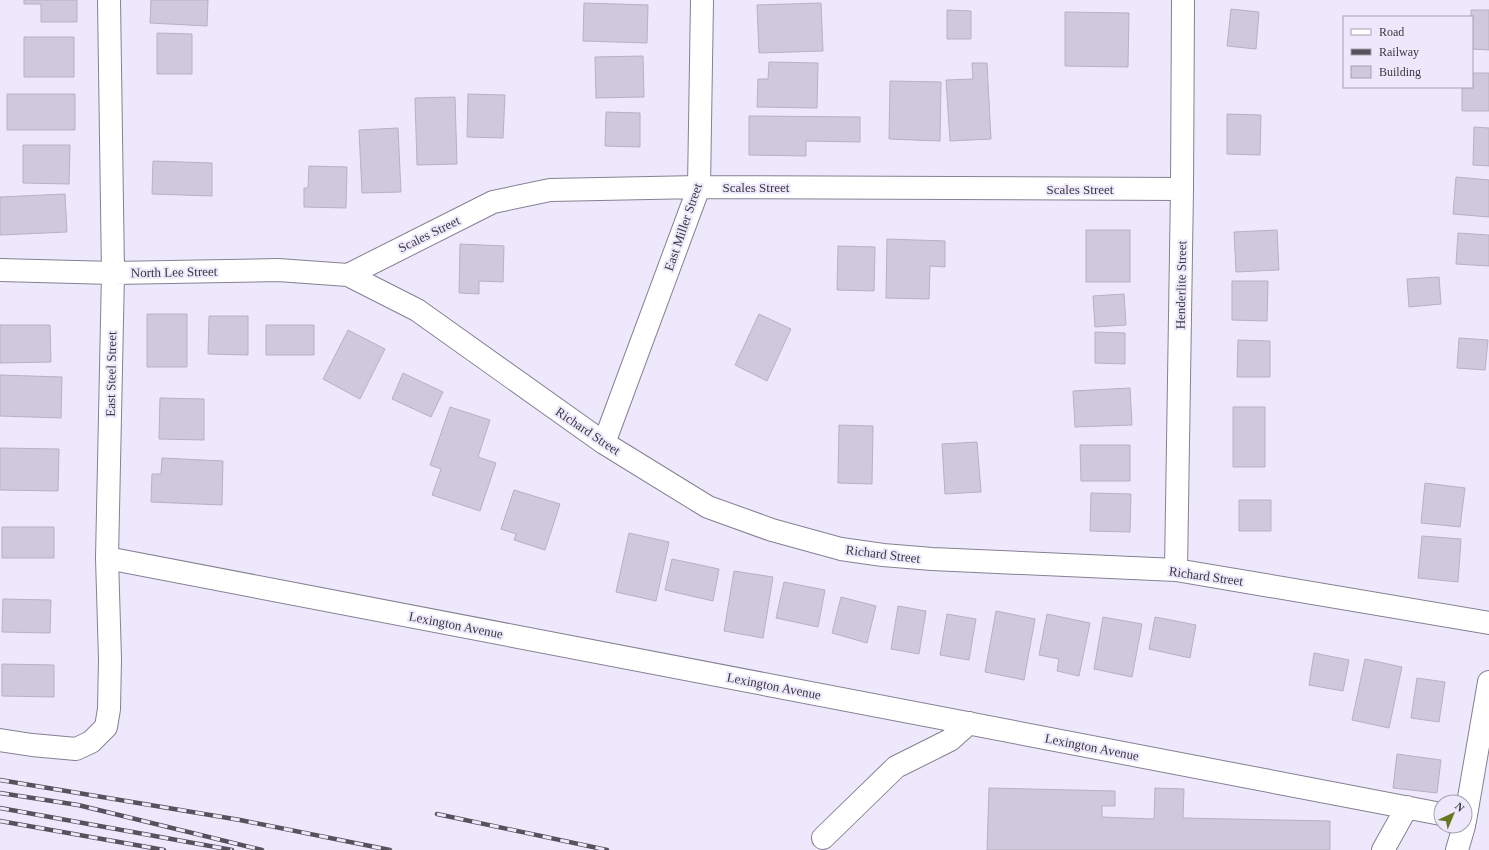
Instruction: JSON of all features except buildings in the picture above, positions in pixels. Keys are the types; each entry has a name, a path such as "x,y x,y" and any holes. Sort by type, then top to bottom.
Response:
{"street":[{"name":"East Steel Street","path":"0,740 32,745 76,748 91,742 106,727 109,709 110,659 107,558 113,273 110,0"},
{"name":"East Miller Street","path":"604,443 699,187 702,0"},
{"name":"Henderlite Street","path":"1176,570 1184,0"},
{"name":"Scales Street","path":"348,275 493,202 550,190 699,187 1182,190"},
{"name":"North Lee Street","path":"0,270 113,273 278,270 348,275"},
{"name":"Richard Street","path":"348,275 417,310 604,443 708,507 772,530 841,549 883,555 932,559 1176,570 1489,623"},
{"name":"Lexington Avenue","path":"107,558 1433,812"},
{"path":"1470,794 1489,682"},
{"path":"823,838 896,767 950,740 969,723"},
{"path":"1383,850 1407,807"},
{"path":"1457,850 1461,834"}],"railway":[{"path":"0,780 240,820 390,850"},
{"path":"0,793 78,805 262,850"},
{"path":"0,808 232,850"},
{"path":"437,814 607,850"},
{"path":"0,821 164,850"}]}
